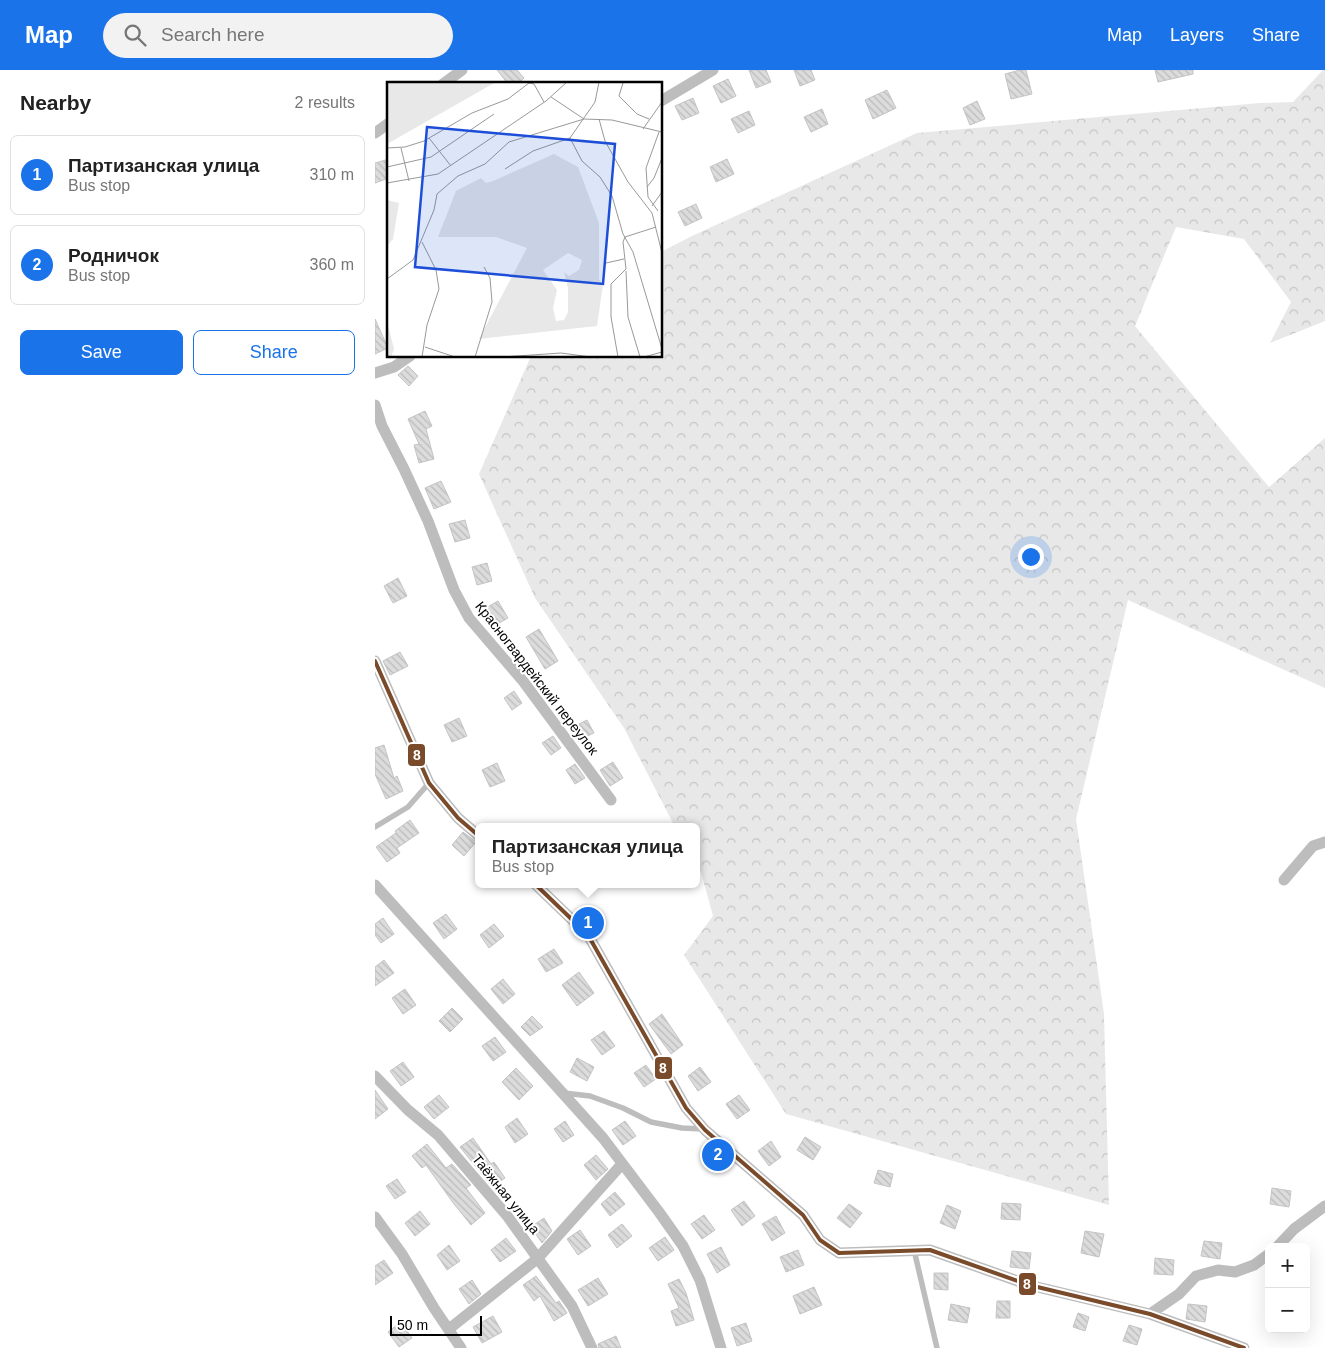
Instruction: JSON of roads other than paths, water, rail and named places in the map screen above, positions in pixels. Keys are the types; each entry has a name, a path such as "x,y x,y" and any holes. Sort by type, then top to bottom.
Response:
{"street":[{"path":"446,82 462,70"},
{"path":"663,101 713,70"},
{"path":"375,133 387,124"},
{"path":"375,372 394,367 407,358"},
{"name":"Красногвардейский переулок","path":"375,405 382,426 428,521 454,590 469,618 523,681 611,800"},
{"path":"375,661 429,783 458,818 475,833"},
{"path":"1284,880 1313,846 1325,842"},
{"path":"375,885 563,1093 603,1138 623,1164 683,1246 700,1280 721,1348"},
{"path":"539,888 588,935 686,1108 705,1130 803,1215 820,1240 839,1253 930,1250 1029,1285 1150,1314 1243,1348"},
{"name":"Таёжная улица","path":"375,1076 408,1110 437,1135 508,1217 572,1306 592,1348"},
{"path":"449,1329 537,1259 623,1164"},
{"path":"1281,1243 1294,1229 1325,1206"},
{"path":"375,1217 402,1254 434,1308 461,1348"},
{"path":"1150,1314 1179,1294 1196,1276 1219,1270 1235,1272 1254,1265 1265,1257"}],"lane":[{"path":"375,827 408,807 429,783"},
{"path":"563,1093 590,1096 623,1108 651,1122 705,1130"},
{"path":"914,1250 937,1348"}],"place":[{"name":"Партизанская улица","path":"588,923"},
{"name":"Родничок","path":"718,1155"}]}
